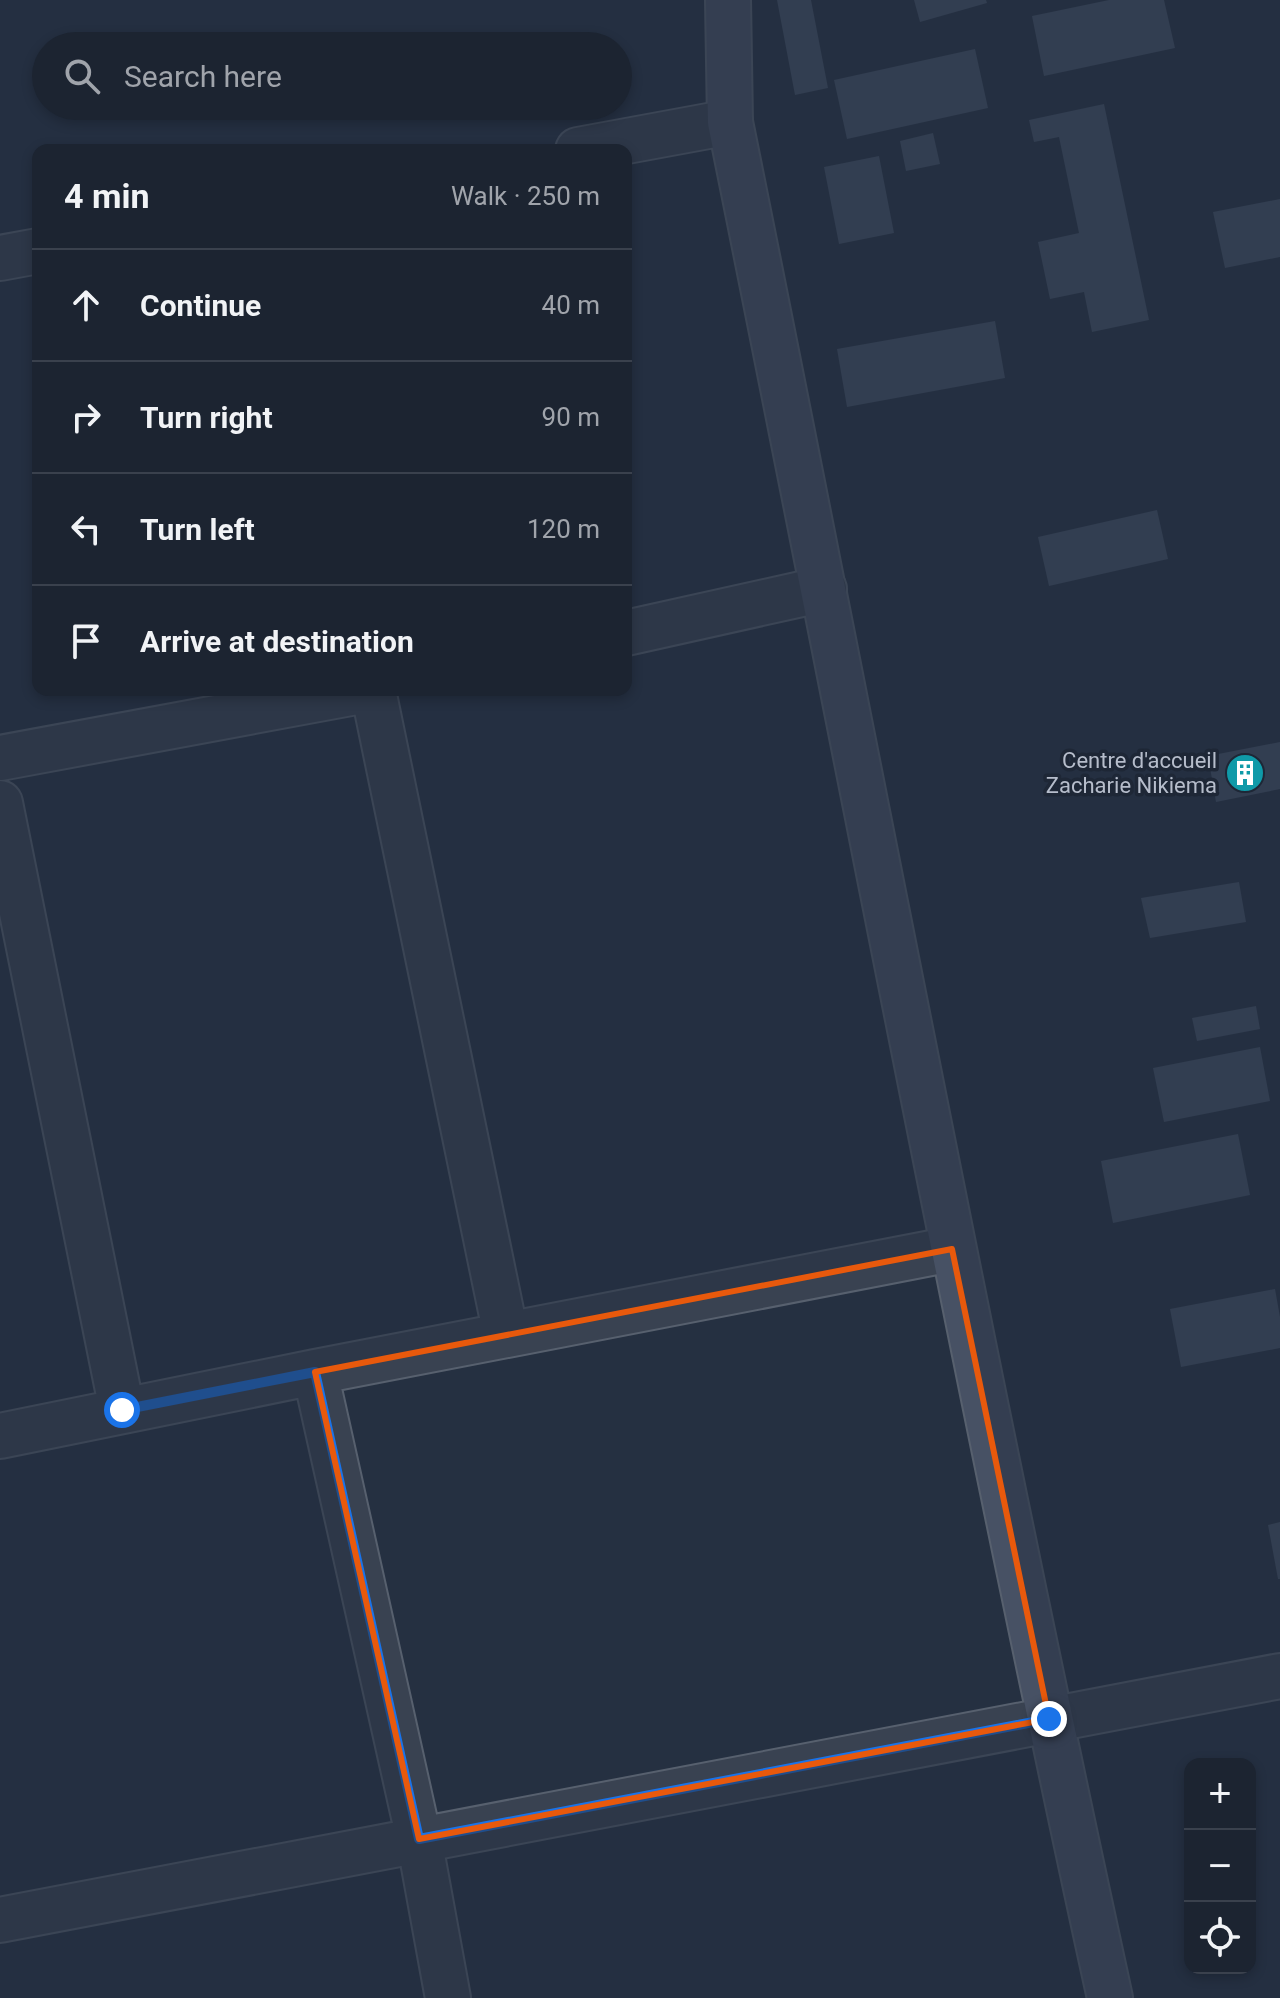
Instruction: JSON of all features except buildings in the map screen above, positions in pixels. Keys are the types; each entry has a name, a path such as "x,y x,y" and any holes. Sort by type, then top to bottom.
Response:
{"street":[{"path":"728,0 730,122 952,1249 1110,1998"},
{"path":"611,144 730,122"},
{"path":"0,258 32,252"},
{"path":"632,632 824,589"},
{"path":"0,758 337,696"},
{"path":"371,696 506,1335"},
{"path":"0,803 122,1410"},
{"path":"0,1436 952,1249"},
{"path":"315,1372 419,1839 448,1998"},
{"path":"0,1920 1280,1676"}],"highlighted area":[{"path":"952,1249 1049,1719 419,1839 315,1372"}],"place":[{"name":"Centre d'accueil Zacharie Nikiema","path":"1245,773"}],"route":[{"path":"122,1410 315,1372 419,1839 1049,1719"}]}
